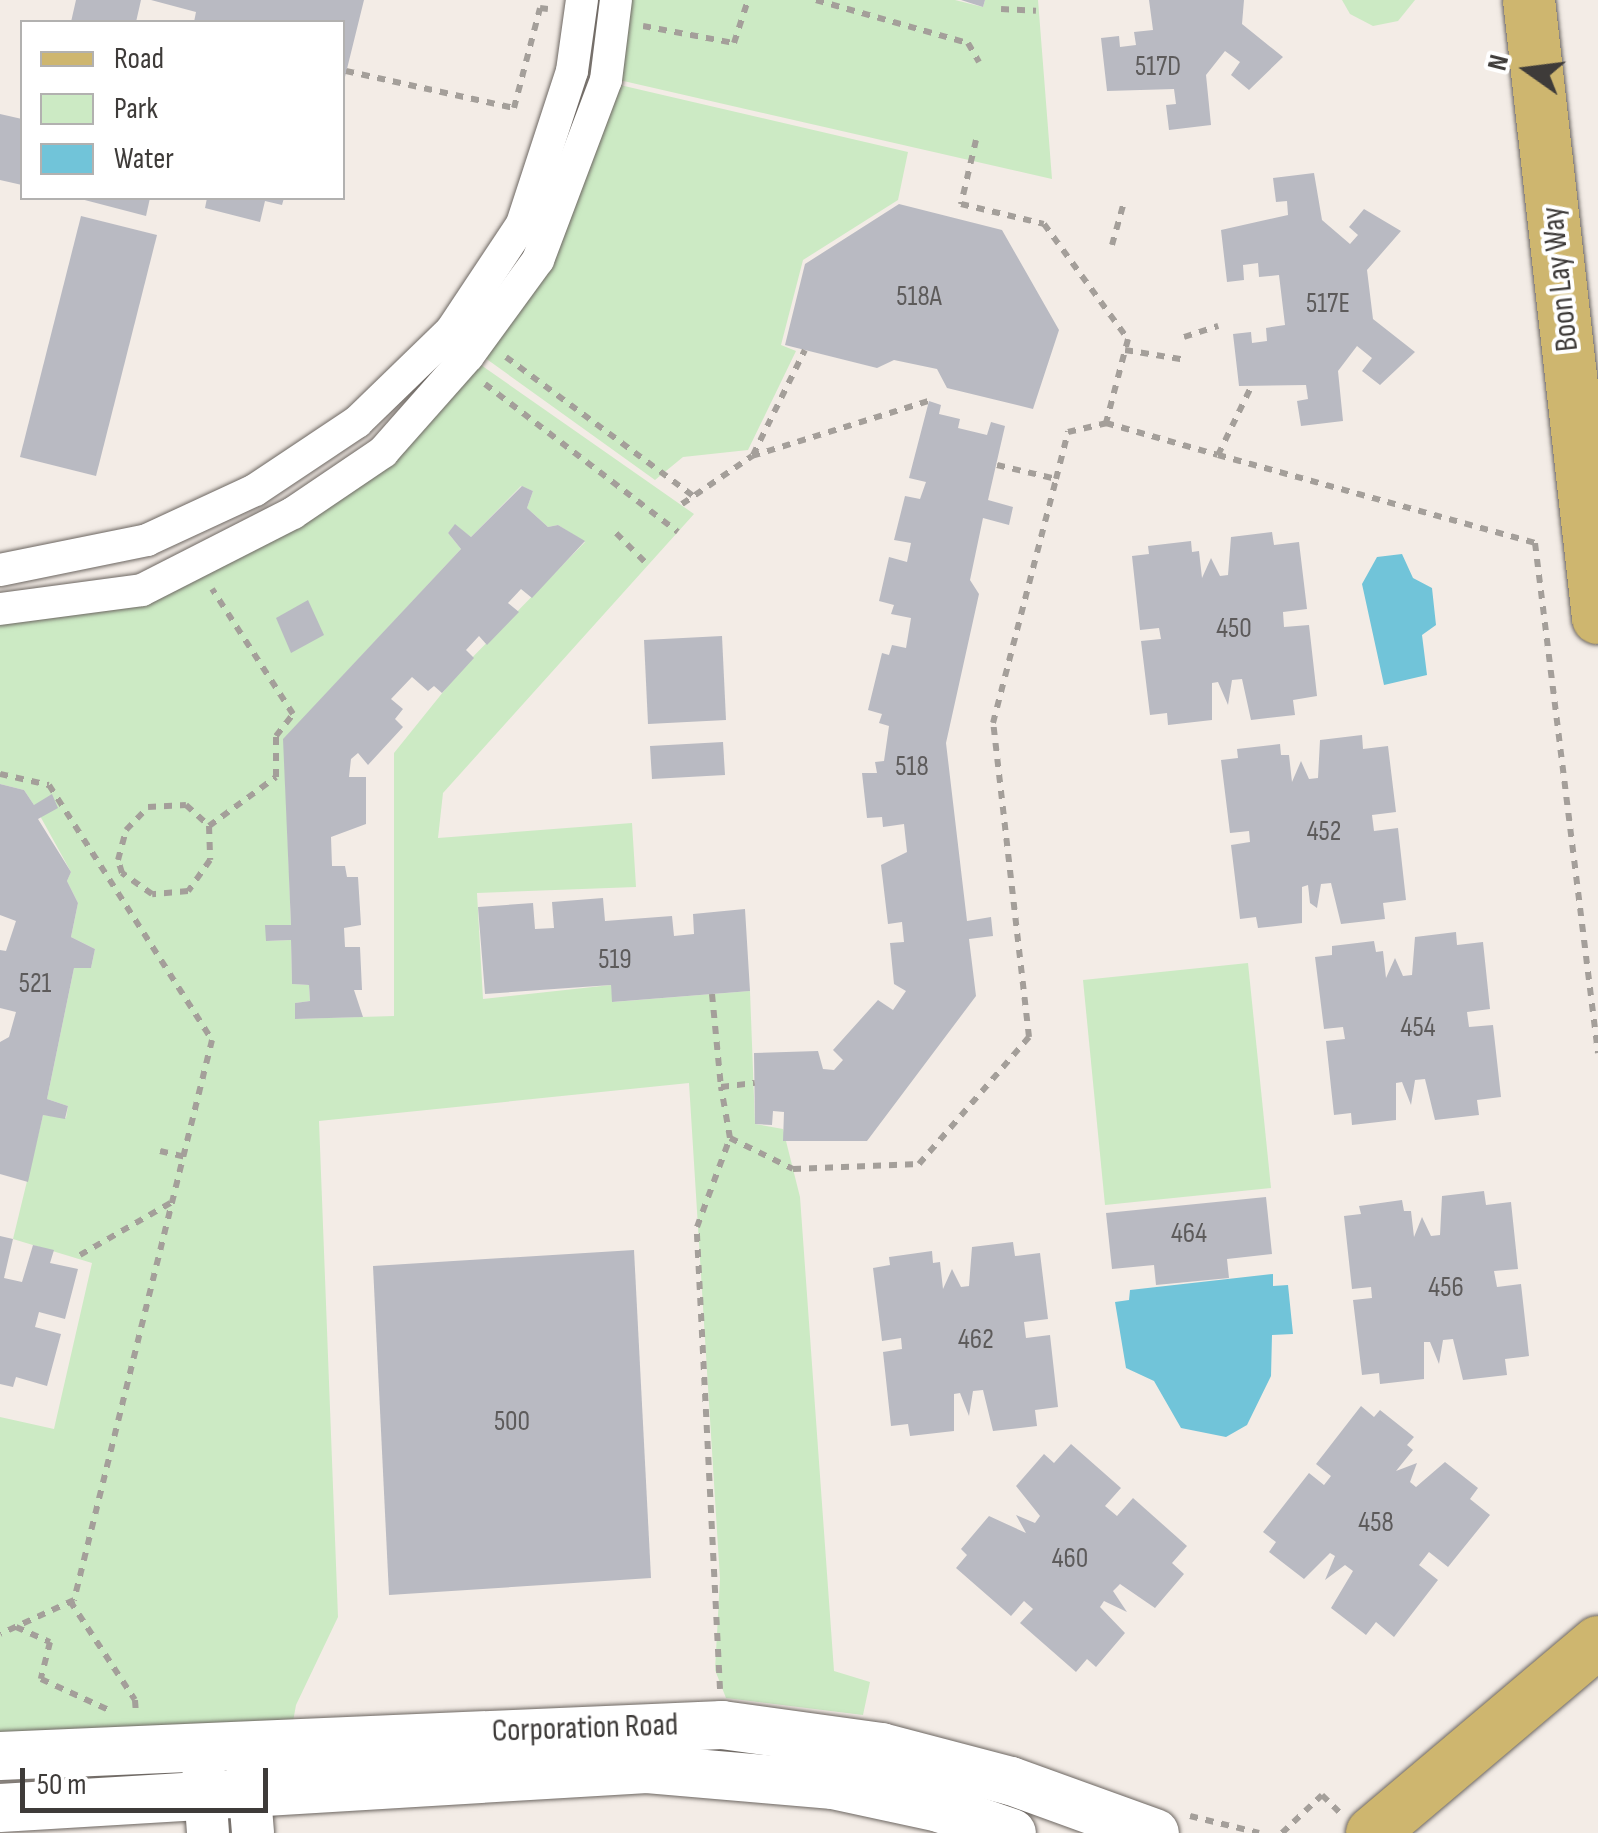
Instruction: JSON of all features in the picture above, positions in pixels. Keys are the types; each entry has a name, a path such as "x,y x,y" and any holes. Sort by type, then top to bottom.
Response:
{"main road":[{"name":"Boon Lay Way","path":"1530,0 1598,618"},
{"path":"1360,1827 1598,1642"},
{"name":"Corporation Road","path":"0,1808 229,1815 694,1740 833,1785 939,1808 1012,1833"},
{"name":"Corporation Road","path":"0,1756 224,1747 694,1740 881,1746 1010,1780 1154,1833"}],"street":[{"path":"0,570 148,540 256,490 357,422 451,332 522,224 572,71 570,5"},
{"path":"0,609 142,590 293,513 383,452 481,338 549,237 606,80 614,10"},
{"path":"224,1747 229,1815"}],"path":[{"path":"614,10 734,43 748,0"},
{"path":"816,0 968,43 979,62"},
{"path":"346,71 514,108 540,8 570,5"},
{"path":"1001,9 1036,11"},
{"path":"976,140 961,204 1044,224 1128,339 1106,424"},
{"path":"1112,244 1124,202"},
{"path":"1184,336 1218,326"},
{"path":"481,338 694,496"},
{"path":"752,456 804,350"},
{"path":"1125,350 1186,360"},
{"path":"460,364 678,532"},
{"path":"1218,455 1252,385"},
{"path":"682,504 752,456 929,401"},
{"path":"730,1138 793,1169 919,1164 1029,1037 993,723 1068,432 1106,424 1534,543 1598,1053"},
{"path":"996,464 1056,479"},
{"path":"616,533 648,565"},
{"path":"203,575 294,714 276,736 276,777 208,826"},
{"path":"0,774 48,785 212,1040 186,1157 70,1601 135,1700"},
{"path":"186,805 208,826 210,860 188,891 152,894 122,873 118,860 126,830 148,808 186,805"},
{"path":"110,880 122,873"},
{"path":"694,1740 697,1227 730,1138 712,994"},
{"path":"722,1087 754,1083"},
{"path":"160,1151 186,1157"},
{"path":"80,1255 175,1200"},
{"path":"0,1634 70,1601"},
{"path":"16,1626 50,1642 40,1679 116,1713"},
{"path":"1282,1833 1322,1795 1360,1827"}],"green space":[{"path":"616,0 955,0 983,7 985,0 1038,0 1052,179 606,77"},
{"path":"1342,0 1415,0 1398,21 1373,26 1350,14"},
{"path":"607,82 908,152 898,200 803,260 781,345 796,351 748,450 683,457 655,480 481,355"},
{"path":"468,356 694,514 443,793 438,838 632,823 636,887 477,893 483,999 611,985 613,1002 750,991 755,1124 783,1129 800,1197 834,1671 870,1682 863,1715 726,1698 715,1670 720,1579 689,1083 319,1121 338,1617 296,1705 289,1744 0,1753 0,1417 54,1429 92,1263 13,1239 43,1115 66,1118 68,1106 47,1099 74,968 91,968 95,949 71,937 78,903 67,881 71,872 34,805 24,790 0,784 0,610 143,590 383,452","holes":["521,486 533,491 527,508 548,527 558,525 585,542 464,666 394,753 394,1016 295,1019 295,1003 310,1001 309,985 292,984 291,940 267,941 266,925 291,925 284,739 461,549 448,533 455,525 471,537"]},
{"path":"1248,963 1271,1188 1105,1205 1083,980"}],"water":[{"path":"1402,554 1413,578 1432,588 1436,625 1422,635 1427,675 1384,685 1362,584 1377,557"},
{"path":"1273,1274 1273,1286 1288,1285 1293,1334 1272,1335 1271,1376 1247,1425 1226,1437 1181,1428 1154,1381 1126,1368 1115,1302 1129,1300 1130,1290"}],"building":[{"path":"76,0 141,0 136,20 71,20"},
{"path":"151,0 364,0 345,77 345,20 194,20 196,12"},
{"path":"961,0 985,0 983,7"},
{"path":"1149,0 1244,0 1242,24 1283,57 1249,90 1231,75 1240,62 1225,51 1206,75 1211,125 1169,130 1166,105 1176,104 1174,89 1107,91 1101,38 1119,36 1120,47 1136,45 1134,32 1153,30"},
{"path":"0,114 20,119 20,185 0,180"},
{"path":"1314,173 1322,220 1350,244 1358,235 1349,227 1364,209 1401,231 1367,270 1373,319 1415,352 1380,385 1362,371 1372,358 1357,346 1338,371 1343,421 1301,426 1297,401 1308,399 1306,385 1239,386 1233,334 1251,332 1252,343 1267,341 1266,328 1285,325 1279,275 1259,277 1258,263 1243,265 1244,280 1227,282 1221,230 1288,215 1287,201 1276,202 1273,178"},
{"path":"85,200 150,200 146,216"},
{"path":"207,200 283,200 282,205 265,201 260,222 205,208"},
{"path":"899,204 1002,230 1059,330 1033,409 947,388 937,369 894,360 877,368 785,345 805,264"},
{"path":"81,216 157,235 96,476 20,457"},
{"path":"929,401 941,405 939,414 960,419 958,428 987,435 991,422 1005,426 988,500 1013,507 1009,525 983,518 970,580 979,594 946,743 967,921 991,917 993,936 969,939 976,996 867,1141 783,1141 784,1112 773,1111 772,1125 755,1124 754,1053 818,1051 823,1069 834,1070 843,1060 833,1050 878,1000 893,1010 906,991 894,984 890,943 904,942 902,922 888,924 881,865 907,852 904,824 883,827 882,817 867,818 862,773 877,773 875,762 884,761 889,726 879,723 882,714 868,710 882,653 889,655 892,645 906,648 911,618 891,614 894,605 879,601 889,557 907,562 911,543 894,540 905,496 920,499 926,482 909,478"},
{"path":"522,486 533,491 527,508 548,527 558,525 585,541 532,598 521,589 508,603 519,612 487,645 479,636 466,650 474,658 442,693 434,686 428,691 412,677 391,699 403,709 395,719 403,727 368,765 358,753 351,759 349,777 366,777 366,824 331,837 332,866 345,866 347,877 358,877 361,925 344,928 345,947 360,947 362,990 354,990 363,1017 295,1019 295,1003 310,1001 309,985 292,984 291,940 266,941 265,925 291,925 283,739 461,549 448,533 455,524 471,537"},
{"path":"1272,532 1274,545 1299,542 1307,609 1283,612 1284,627 1309,625 1317,696 1293,700 1295,715 1251,720 1242,679 1232,680 1228,705 1218,682 1212,683 1212,720 1168,725 1167,713 1150,715 1141,641 1161,639 1159,628 1140,630 1132,556 1149,554 1148,546 1191,541 1192,552 1199,551 1202,578 1211,558 1220,576 1228,575 1231,537"},
{"path":"308,600 324,635 291,653 276,618"},
{"path":"722,636 726,720 648,724 644,640"},
{"path":"1362,735 1363,749 1388,746 1396,812 1372,815 1374,831 1398,828 1406,900 1383,903 1385,919 1341,924 1331,883 1321,884 1317,908 1310,903 1308,885 1302,887 1302,923 1258,928 1256,917 1240,919 1231,845 1250,842 1249,831 1230,833 1221,760 1238,758 1237,749 1280,744 1281,755 1289,755 1292,782 1301,761 1309,779 1318,778 1320,740"},
{"path":"723,742 725,775 652,779 650,746"},
{"path":"0,784 24,790 34,805 52,794 58,808 38,819 71,872 67,881 78,903 71,937 95,949 91,968 74,968 47,1099 68,1106 65,1119 43,1115 28,1182 0,1174 0,1042 9,1037 16,1012 0,1008 0,950 6,951 16,921 0,915"},
{"path":"603,898 605,921 672,916 674,936 694,934 693,914 745,909 750,991 612,1002 611,985 485,994 478,907 533,903 535,929 554,928 552,902"},
{"path":"1456,932 1457,945 1483,942 1490,1009 1467,1012 1469,1027 1493,1025 1501,1097 1477,1100 1479,1115 1435,1120 1425,1079 1415,1080 1411,1105 1402,1082 1396,1083 1396,1120 1352,1125 1351,1113 1334,1115 1326,1041 1345,1039 1343,1027 1324,1029 1315,957 1332,955 1332,946 1374,941 1376,952 1383,951 1386,978 1395,958 1403,976 1412,975 1415,937"},
{"path":"1484,1191 1486,1205 1511,1202 1518,1269 1494,1271 1497,1287 1521,1284 1529,1356 1505,1359 1507,1375 1463,1380 1453,1339 1443,1340 1439,1364 1430,1342 1424,1342 1424,1379 1380,1384 1379,1373 1362,1375 1353,1300 1372,1298 1371,1287 1352,1289 1344,1216 1361,1214 1359,1206 1402,1200 1404,1211 1411,1211 1414,1237 1422,1217 1431,1236 1440,1235 1442,1196"},
{"path":"1266,1197 1272,1254 1227,1259 1229,1278 1156,1285 1154,1265 1112,1269 1106,1213"},
{"path":"0,1236 13,1239 4,1278 22,1282 33,1245 54,1250 50,1263 78,1269 65,1319 39,1312 35,1327 61,1334 47,1386 16,1377 13,1387 0,1384"},
{"path":"1013,1242 1015,1256 1040,1253 1048,1319 1024,1322 1026,1338 1050,1335 1058,1407 1035,1410 1037,1426 993,1431 983,1390 973,1391 969,1416 960,1393 954,1394 954,1431 910,1436 908,1424 891,1426 883,1352 902,1349 901,1338 882,1341 873,1268 890,1265 889,1257 932,1251 933,1263 940,1262 943,1289 952,1269 961,1287 969,1286 972,1247"},
{"path":"634,1250 651,1578 389,1595 373,1266"},
{"path":"1361,1406 1374,1417 1380,1410 1414,1437 1407,1445 1413,1450 1396,1471 1417,1463 1410,1482 1416,1487 1445,1462 1478,1488 1470,1499 1490,1515 1448,1567 1429,1552 1419,1565 1438,1580 1394,1637 1376,1622 1366,1635 1331,1608 1353,1571 1345,1565 1325,1580 1335,1556 1330,1553 1304,1579 1269,1552 1276,1542 1263,1532 1309,1473 1324,1485 1331,1476 1316,1464"},
{"path":"1071,1444 1121,1488 1105,1506 1117,1516 1133,1498 1187,1546 1172,1563 1184,1574 1155,1608 1120,1584 1113,1591 1127,1612 1104,1601 1100,1607 1125,1633 1096,1667 1087,1659 1076,1672 1020,1623 1033,1609 1024,1601 1011,1616 956,1568 967,1555 961,1549 989,1516 1026,1533 1016,1515 1035,1523 1040,1516 1016,1486 1044,1454 1054,1463"}]}
